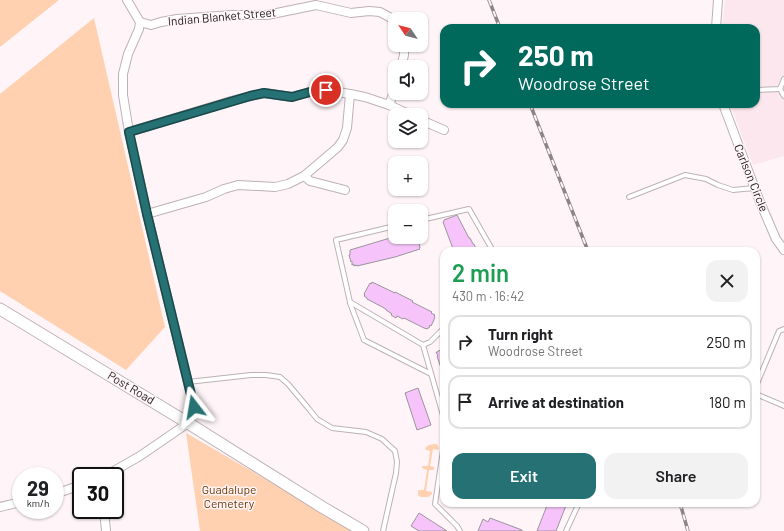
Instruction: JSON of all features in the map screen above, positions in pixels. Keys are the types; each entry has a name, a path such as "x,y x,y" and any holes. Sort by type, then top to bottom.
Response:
{"street":[{"path":"121,467 140,456 188,423 194,407 147,214 129,132 123,95 123,74 128,54 139,29 140,22 126,0"},
{"path":"716,24 718,0"},
{"name":"Indian Blanket Street","path":"140,22 151,25 177,19 232,15 267,15 316,5 352,13 369,11 380,12 388,17"},
{"path":"129,132 231,101 264,93 292,97 310,92 326,90 365,97 396,108"},
{"path":"147,214 206,197 224,188 238,185 275,187 288,184 304,176 338,147 343,140 347,128 350,94"},
{"path":"389,105 391,100"},
{"name":"Carlson Circle","path":"725,108 776,239 784,250"},
{"path":"428,123 444,130"},
{"path":"304,176 310,181 345,190"},
{"name":"Post Road","path":"0,309 363,531"},
{"path":"0,506 12,504"},
{"path":"105,519 106,531"}],"lane":[{"path":"780,89 784,79"},
{"path":"760,90 780,89"},
{"path":"780,89 784,96"},
{"path":"629,196 684,175 706,179 733,190 755,188"},
{"path":"428,218 469,209 491,247"},
{"path":"388,228 336,240 350,302 364,340 431,374"},
{"path":"350,302 423,345 440,405"},
{"path":"760,377 779,332 784,329"},
{"path":"423,345 430,342 440,332"},
{"path":"188,382 251,375 280,377 288,384 317,419 332,428 366,432 382,439 394,451 397,462 383,531"},
{"path":"760,396 784,406"},
{"path":"440,471 435,504 460,531"},
{"path":"566,531 577,507"}],"shaded area":[{"path":"725,0 784,0 784,156 753,165 732,108 760,108 760,24 722,24"}],"green space":[{"path":"0,0 59,0 0,47"},
{"path":"94,18 165,327 126,370 0,291 0,94"},
{"name":"Guadalupe Cemetery","path":"186,433 355,531 200,531"},
{"path":"437,444 439,448 438,450 433,449 430,466 434,467 434,470 429,470 426,491 432,492 432,494 428,497 421,497 418,495 418,491 424,490 427,470 422,468 422,466 428,466 430,451 426,450 425,448"}],"building":[{"path":"457,215 475,247 452,247 443,222 444,220"},
{"path":"388,239 388,244 419,244 420,248 395,257 357,266 354,266 354,264 352,265 349,255 350,250"},
{"path":"372,282 413,301 412,302 432,312 431,313 435,315 435,317 431,326 430,325 427,329 404,318 403,319 397,316 396,318 386,309 367,299 364,294"},
{"path":"440,350 440,365 436,352"},
{"path":"418,388 431,425 417,430 405,393"},
{"path":"546,507 565,507 556,531 537,531"},
{"path":"419,513 447,531 419,531 411,526"},
{"path":"490,518 522,531 478,531 483,519 488,522"}],"railway":[{"path":"489,0 498,24"},
{"path":"532,108 586,247"},
{"path":"681,507 688,531"}],"route":[{"path":"194,407 147,214 129,132 231,101 264,93 292,97 310,92 326,90"}]}
